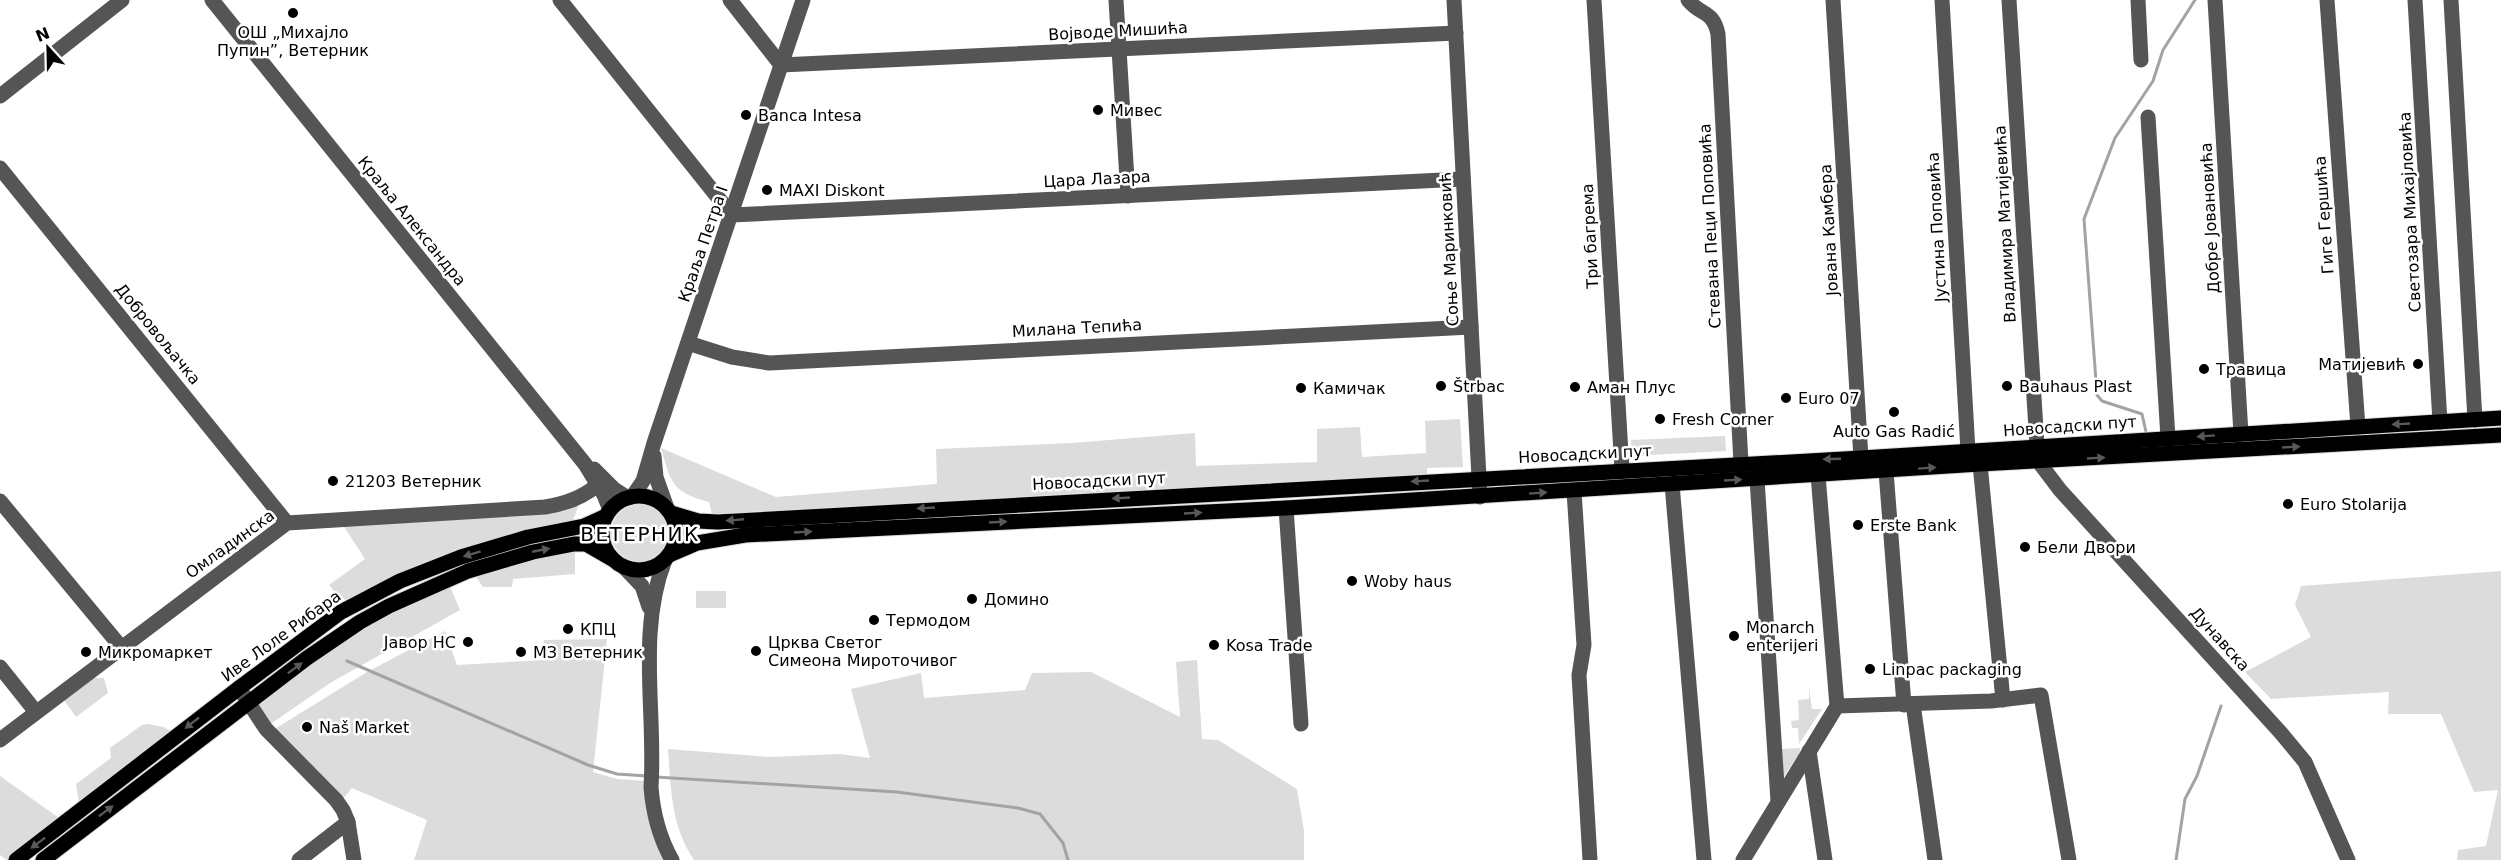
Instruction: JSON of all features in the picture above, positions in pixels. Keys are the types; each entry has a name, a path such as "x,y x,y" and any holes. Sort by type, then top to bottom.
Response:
{"main road":[{"name":"Новосадски пут","path":"667,558 697,543 745,535 1286,508 1886,471 1980,464 2037,454 2168,438 2501,418"},
{"name":"Новосадски пут","path":"669,511 698,521 718,522 1968,451 2037,454 2501,435"},
{"path":"630,497 651,498 669,511 677,531 675,544 667,558 648,569 635,570 618,563 603,542 602,529 608,513 630,497"},
{"name":"Иве Лоле Рибара","path":"16,860 238,688 341,612 400,581 472,554 528,537 584,526 608,513"},
{"name":"Иве Лоле Рибара","path":"43,860 248,703 360,622 407,596 468,571 533,552 574,544 586,544 618,563"}],"street":[{"path":"0,96 122,0"},
{"name":"Краља Александра","path":"212,0 585,464"},
{"path":"560,0 732,215"},
{"path":"730,0 781,65"},
{"name":"Краља Петра I","path":"630,497 643,482 654,442 803,0"},
{"path":"1116,0 1128,196"},
{"name":"Соње Маринковић","path":"1454,0 1480,497"},
{"name":"Три багрема","path":"1594,0 1622,470"},
{"name":"Стевана Пеци Поповића","path":"1688,0 1711,16 1718,34 1741,463"},
{"name":"Јована Камбера","path":"1833,0 1861,458"},
{"name":"Јустина Поповића","path":"1942,0 1968,451"},
{"name":"Владимира Матијевића","path":"2009,0 2037,454"},
{"path":"2138,0 2141,60"},
{"name":"Добре Јовановића","path":"2215,0 2241,434"},
{"name":"Гиге Гершића","path":"2327,0 2358,427"},
{"name":"Светозара Михајловића","path":"2415,0 2440,422"},
{"path":"2451,0 2475,420"},
{"name":"Војводе Мишића","path":"781,65 1456,33"},
{"path":"2148,117 2168,438"},
{"name":"Добровољачка","path":"0,168 287,523"},
{"name":"Цара Лазара","path":"732,215 1463,179"},
{"name":"Милана Тепића","path":"688,343 732,357 769,363 1471,327"},
{"path":"654,442 656,477 669,511"},
{"name":"Дунавска","path":"2037,454 2060,490 2305,762 2348,860"},
{"path":"585,464 596,486 604,495 608,513"},
{"path":"585,464 596,470 614,489 630,497"},
{"path":"1980,464 2003,700"},
{"path":"1886,471 1909,705 1935,860"},
{"path":"1743,860 1837,706 1818,475"},
{"path":"1757,479 1778,801"},
{"path":"1672,484 1704,860"},
{"name":"Омладинска","path":"0,740 287,523 545,507 568,502 596,486"},
{"path":"1574,491 1584,645 1579,675 1590,860"},
{"path":"0,501 121,647"},
{"path":"1286,508 1301,724"},
{"path":"667,558 654,590 651,619 651,777 653,813 672,860"},
{"path":"618,563 645,591 651,619"},
{"path":"0,667 36,712"},
{"path":"238,688 266,729 336,800 343,810 348,822 354,860"},
{"path":"1837,706 2003,700 2041,695 2069,860"},
{"path":"1809,751 1825,860"},
{"path":"299,860 348,822"}],"shaded area":[{"path":"1460,419 1463,467 1427,468 1427,474 712,514 709,502 687,494 675,484 661,448 776,497 937,484 936,449 1072,443 1195,433 1196,466 1317,462 1317,429 1360,427 1362,457 1426,453 1425,421"},
{"path":"1725,436 1726,451 1632,456 1631,440"},
{"path":"580,502 572,523 389,580 346,600 340,598 329,585 365,559 341,522"},
{"path":"640,504 651,506 664,517 669,533 667,544 656,557 640,562 629,560 616,549 611,533 613,522 624,509"},
{"path":"575,550 575,574 513,579 512,587 483,587 474,574"},
{"path":"2501,571 2501,860 2457,860 2458,850 2486,846 2498,790 2474,792 2441,714 2388,714 2389,692 2271,699 2245,672 2311,637 2295,605 2301,586"},
{"path":"449,584 460,610 330,683 269,725 254,704 355,631"},
{"path":"696,591 726,591 726,608 696,608"},
{"path":"445,631 457,665 544,660 544,640 607,639 593,772 617,779 645,781 667,860 414,860 427,820 352,788 343,799 273,730 367,672"},
{"path":"1197,660 1202,739 1218,740 1297,789 1304,831 1304,860 694,860 686,847 676,820 668,749 769,757 840,754 870,758 851,689 921,673 924,698 1025,690 1032,673 1091,672 1180,717 1176,662"},
{"path":"92,678 104,678 108,693 76,717 64,700"},
{"path":"1809,688 1812,709 1822,709 1799,744 1798,728 1792,728 1791,721 1799,720 1798,700 1809,699"},
{"path":"149,724 173,732 79,803 76,784 111,758 110,748 142,725"},
{"path":"1800,748 1800,752 1783,778 1782,749"},
{"path":"0,776 59,818 7,860 0,855"}],"waterway":[{"path":"2146,432 2142,414 2102,401 2097,395 2084,219 2115,138 2153,81 2163,50 2195,0"},
{"path":"347,661 588,765 617,774 647,776"},
{"path":"2176,860 2185,799 2197,776 2221,706"},
{"path":"656,777 897,792 1018,808 1040,814 1063,843 1068,860"}],"place":[{"name":"ОШ „Михајло Пупин”, Ветерник","path":"293,13"},
{"name":"Мивес","path":"1098,110"},
{"name":"Banca Intesa","path":"746,115"},
{"name":"MAXI Diskont","path":"767,190"},
{"name":"Матијевић","path":"2418,364"},
{"name":"Травица","path":"2204,369"},
{"name":"Štrbac","path":"1441,386"},
{"name":"Bauhaus Plast","path":"2007,386"},
{"name":"Аман Плус","path":"1575,387"},
{"name":"Камичак","path":"1301,388"},
{"name":"Euro 07","path":"1786,398"},
{"name":"Auto Gas Radić","path":"1894,412"},
{"name":"Fresh Corner","path":"1660,419"},
{"name":"21203 Ветерник","path":"333,481"},
{"name":"Euro Stolarija","path":"2288,504"},
{"name":"Erste Bank","path":"1858,525"},
{"name":"Бели Двори","path":"2025,547"},
{"name":"Woby haus","path":"1352,581"},
{"name":"Домино","path":"972,599"},
{"name":"Термодом","path":"874,620"},
{"name":"КПЦ","path":"568,629"},
{"name":"Monarch enterijeri","path":"1734,636"},
{"name":"Јавор НС","path":"468,642"},
{"name":"Kosa Trade","path":"1214,645"},
{"name":"Црква Светог Симеона Мироточивог","path":"756,651"},
{"name":"Микромаркет","path":"86,652"},
{"name":"МЗ Ветерник","path":"521,652"},
{"name":"Linpac packaging","path":"1870,669"},
{"name":"Naš Market","path":"307,727"}],"district":[{"name":"ВЕТЕРНИК","path":"640,534"}]}
